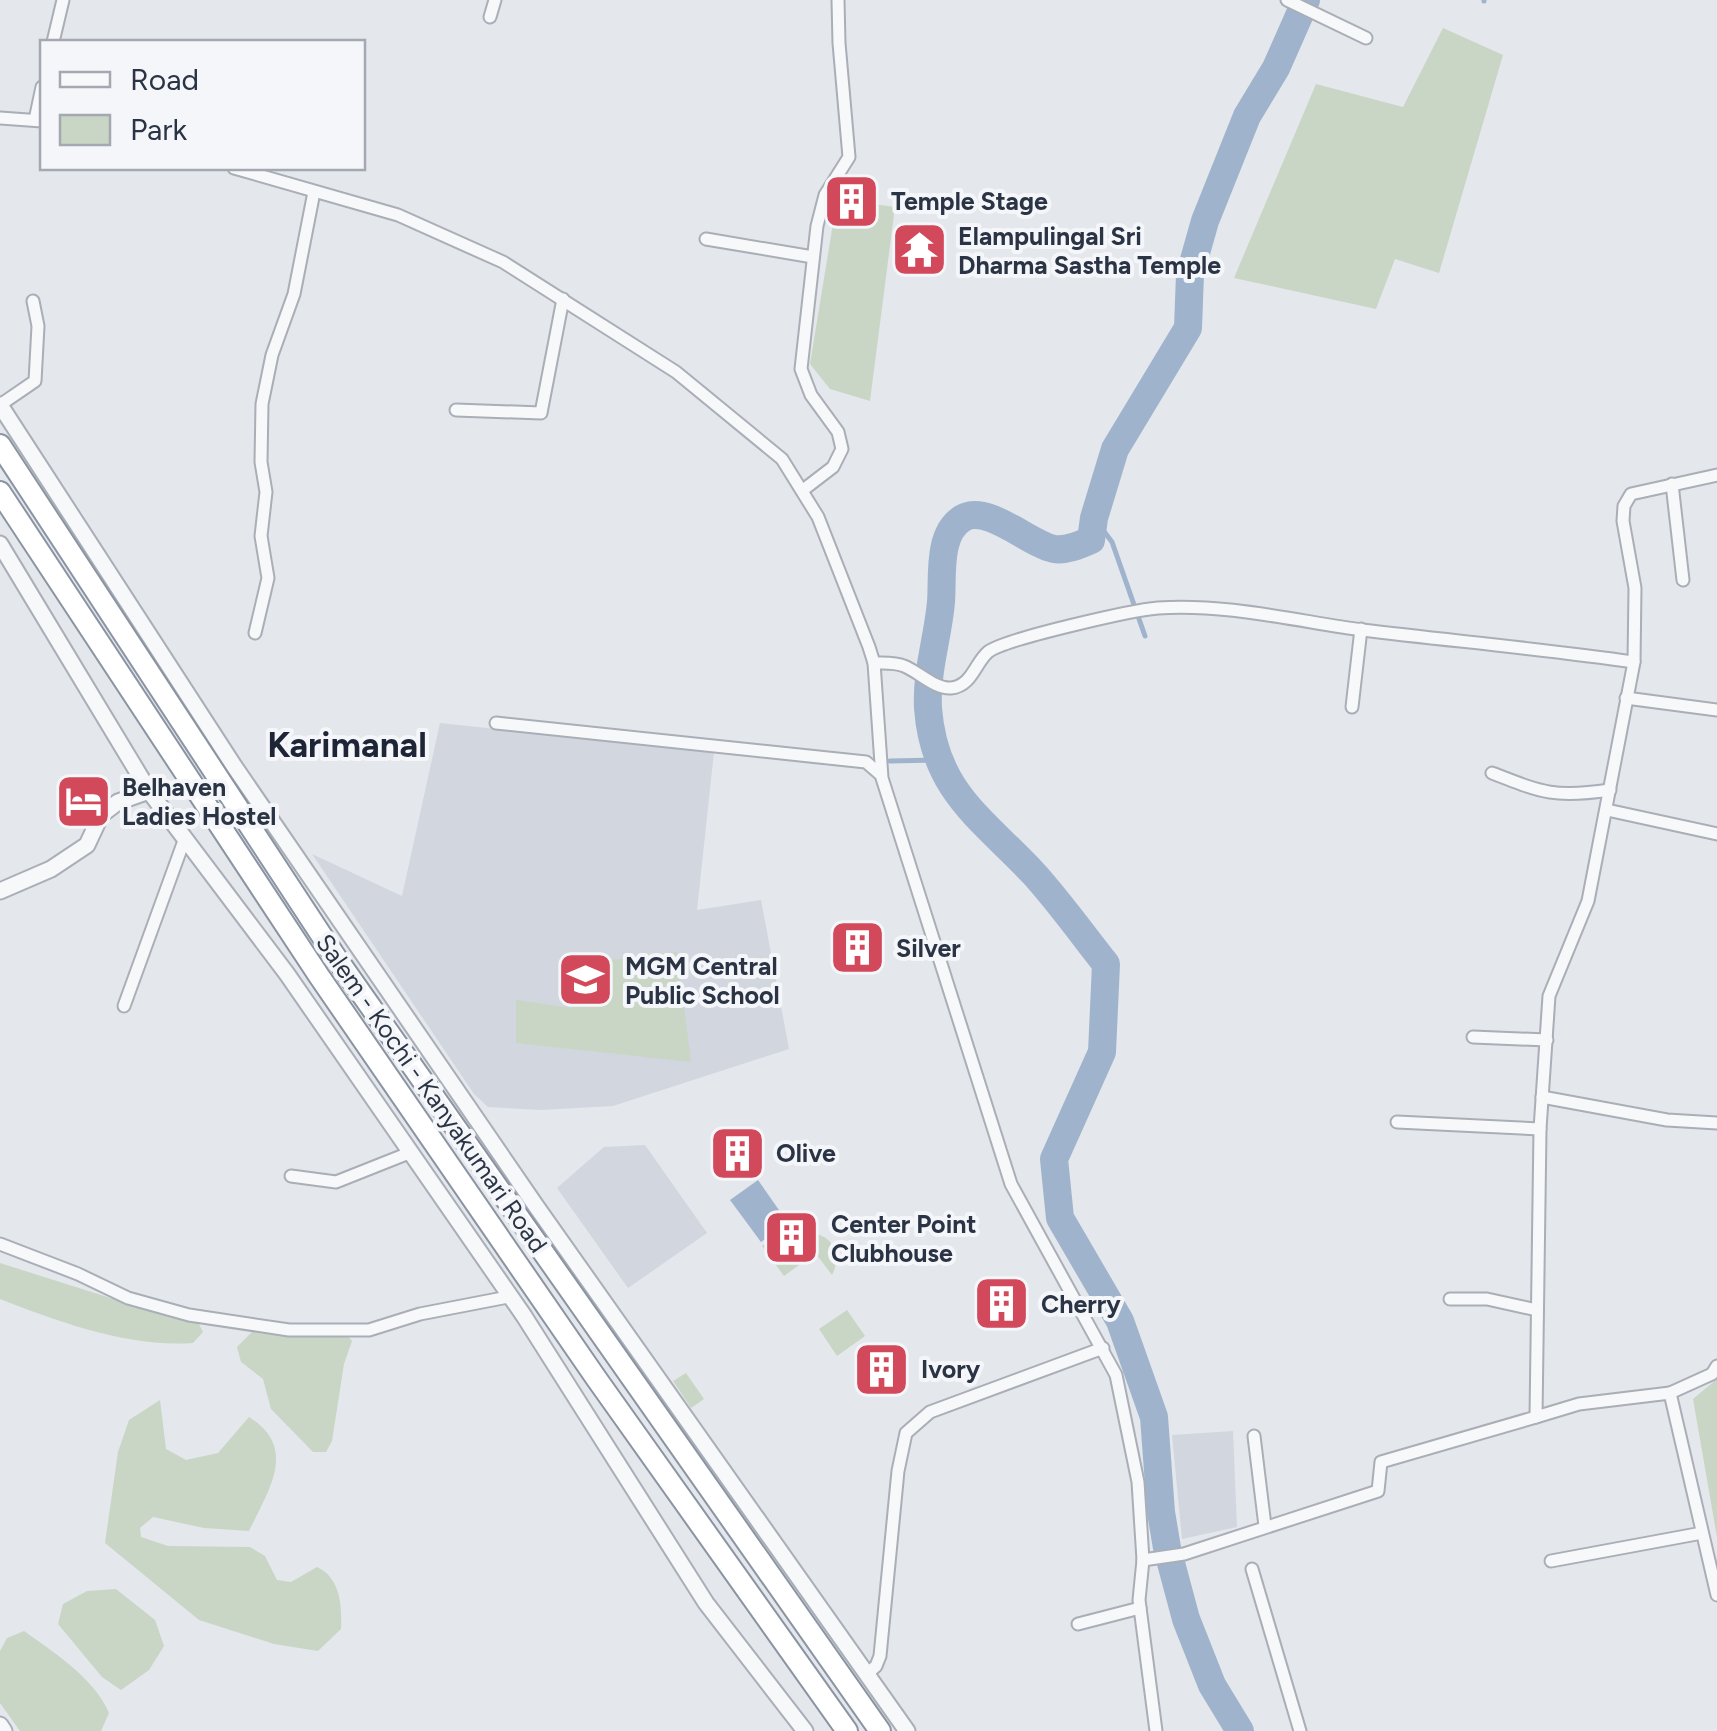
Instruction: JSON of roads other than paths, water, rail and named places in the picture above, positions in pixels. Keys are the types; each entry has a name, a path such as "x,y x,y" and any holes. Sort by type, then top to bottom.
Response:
{"highway":[{"name":"Salem - Kochi - Kanyakumari Road","path":"0,445 338,959 880,1731"},
{"name":"Salem - Kochi - Kanyakumari Road","path":"0,492 319,976 846,1731"}],"street":[{"path":"53,40 62,0"},
{"path":"490,16 494,0"},
{"path":"803,490 833,468 842,449 838,432 811,394 801,370 813,257 825,195 849,158 838,0"},
{"path":"1287,0 1366,38"},
{"path":"0,118 39,121"},
{"path":"241,170 398,215 503,262 676,372 782,459 803,490 824,533 874,663 882,778 1012,1184 1116,1375 1130,1433 1148,1559 1140,1608 1156,1731"},
{"path":"255,633 268,578 261,536 266,492 261,462 262,404 272,356 294,294 314,192"},
{"path":"706,239 813,257"},
{"path":"456,410 542,413 563,299"},
{"path":"33,302 38,326 35,381 0,405 234,766 418,1036 907,1731"},
{"path":"1536,1417 1540,1129 1549,996 1588,900 1634,662 1634,588 1624,506 1631,494 1717,475"},
{"path":"1672,484 1684,580"},
{"path":"0,544 6,566 149,791 287,974 524,1316 706,1602 805,1731"},
{"path":"874,663 900,664 942,687 956,688 968,680 988,652 1028,636 1157,608 1266,614 1361,630 1524,646 1634,662"},
{"path":"1352,706 1361,630"},
{"path":"1626,698 1717,710"},
{"path":"496,724 866,762 882,778"},
{"path":"1492,773 1537,791 1567,796 1610,790"},
{"path":"0,890 51,868 86,845 102,815 118,802 149,791"},
{"path":"1607,810 1717,834"},
{"path":"124,1006 185,838"},
{"path":"1473,1037 1547,1040"},
{"path":"1542,1097 1667,1120 1717,1123"},
{"path":"1397,1122 1540,1129"},
{"path":"290,1176 336,1182 409,1153"},
{"path":"0,1244 128,1298 189,1315 289,1330 369,1330 420,1314 508,1297"},
{"path":"1450,1299 1487,1300 1537,1310"},
{"path":"868,1673 880,1656 898,1470 906,1433 930,1412 1103,1348"},
{"path":"1148,1559 1184,1554 1378,1491 1381,1462 1579,1404 1670,1393 1712,1374 1717,1366"},
{"path":"1670,1393 1717,1595"},
{"path":"1254,1436 1265,1526"},
{"path":"1551,1560 1702,1532"},
{"path":"1252,1570 1300,1731"},
{"path":"1078,1624 1140,1608"}],"water":[{"path":"758,1180 788,1223 761,1242 730,1200"}],"waterway":[{"path":"1240,1731 1212,1685 1186,1619 1161,1512 1154,1417 1120,1321 1060,1218 1054,1159 1102,1052 1106,964 1044,886 980,820 951,783 932,737 928,695 943,556 955,525 963,518 984,516 1054,549 1091,540 1115,449 1188,328 1190,274 1205,221 1247,116 1276,68 1306,0"},
{"path":"1094,518 1112,542 1145,636"},
{"path":"890,761 937,760"}],"place":[{"name":"Temple Stage","path":"852,201"},
{"name":"Elampulingal Sri Dharma Sastha Temple","path":"919,250"},
{"name":"Belhaven Ladies Hostel","path":"83,801"},
{"name":"Silver","path":"857,948"},
{"name":"MGM Central Public School","path":"586,980"},
{"name":"Olive","path":"737,1153"},
{"name":"Center Point Clubhouse","path":"792,1238"},
{"name":"Cherry","path":"1002,1304"},
{"name":"Ivory","path":"882,1369"}],"district":[{"name":"Karimanal","path":"347,745"}]}
